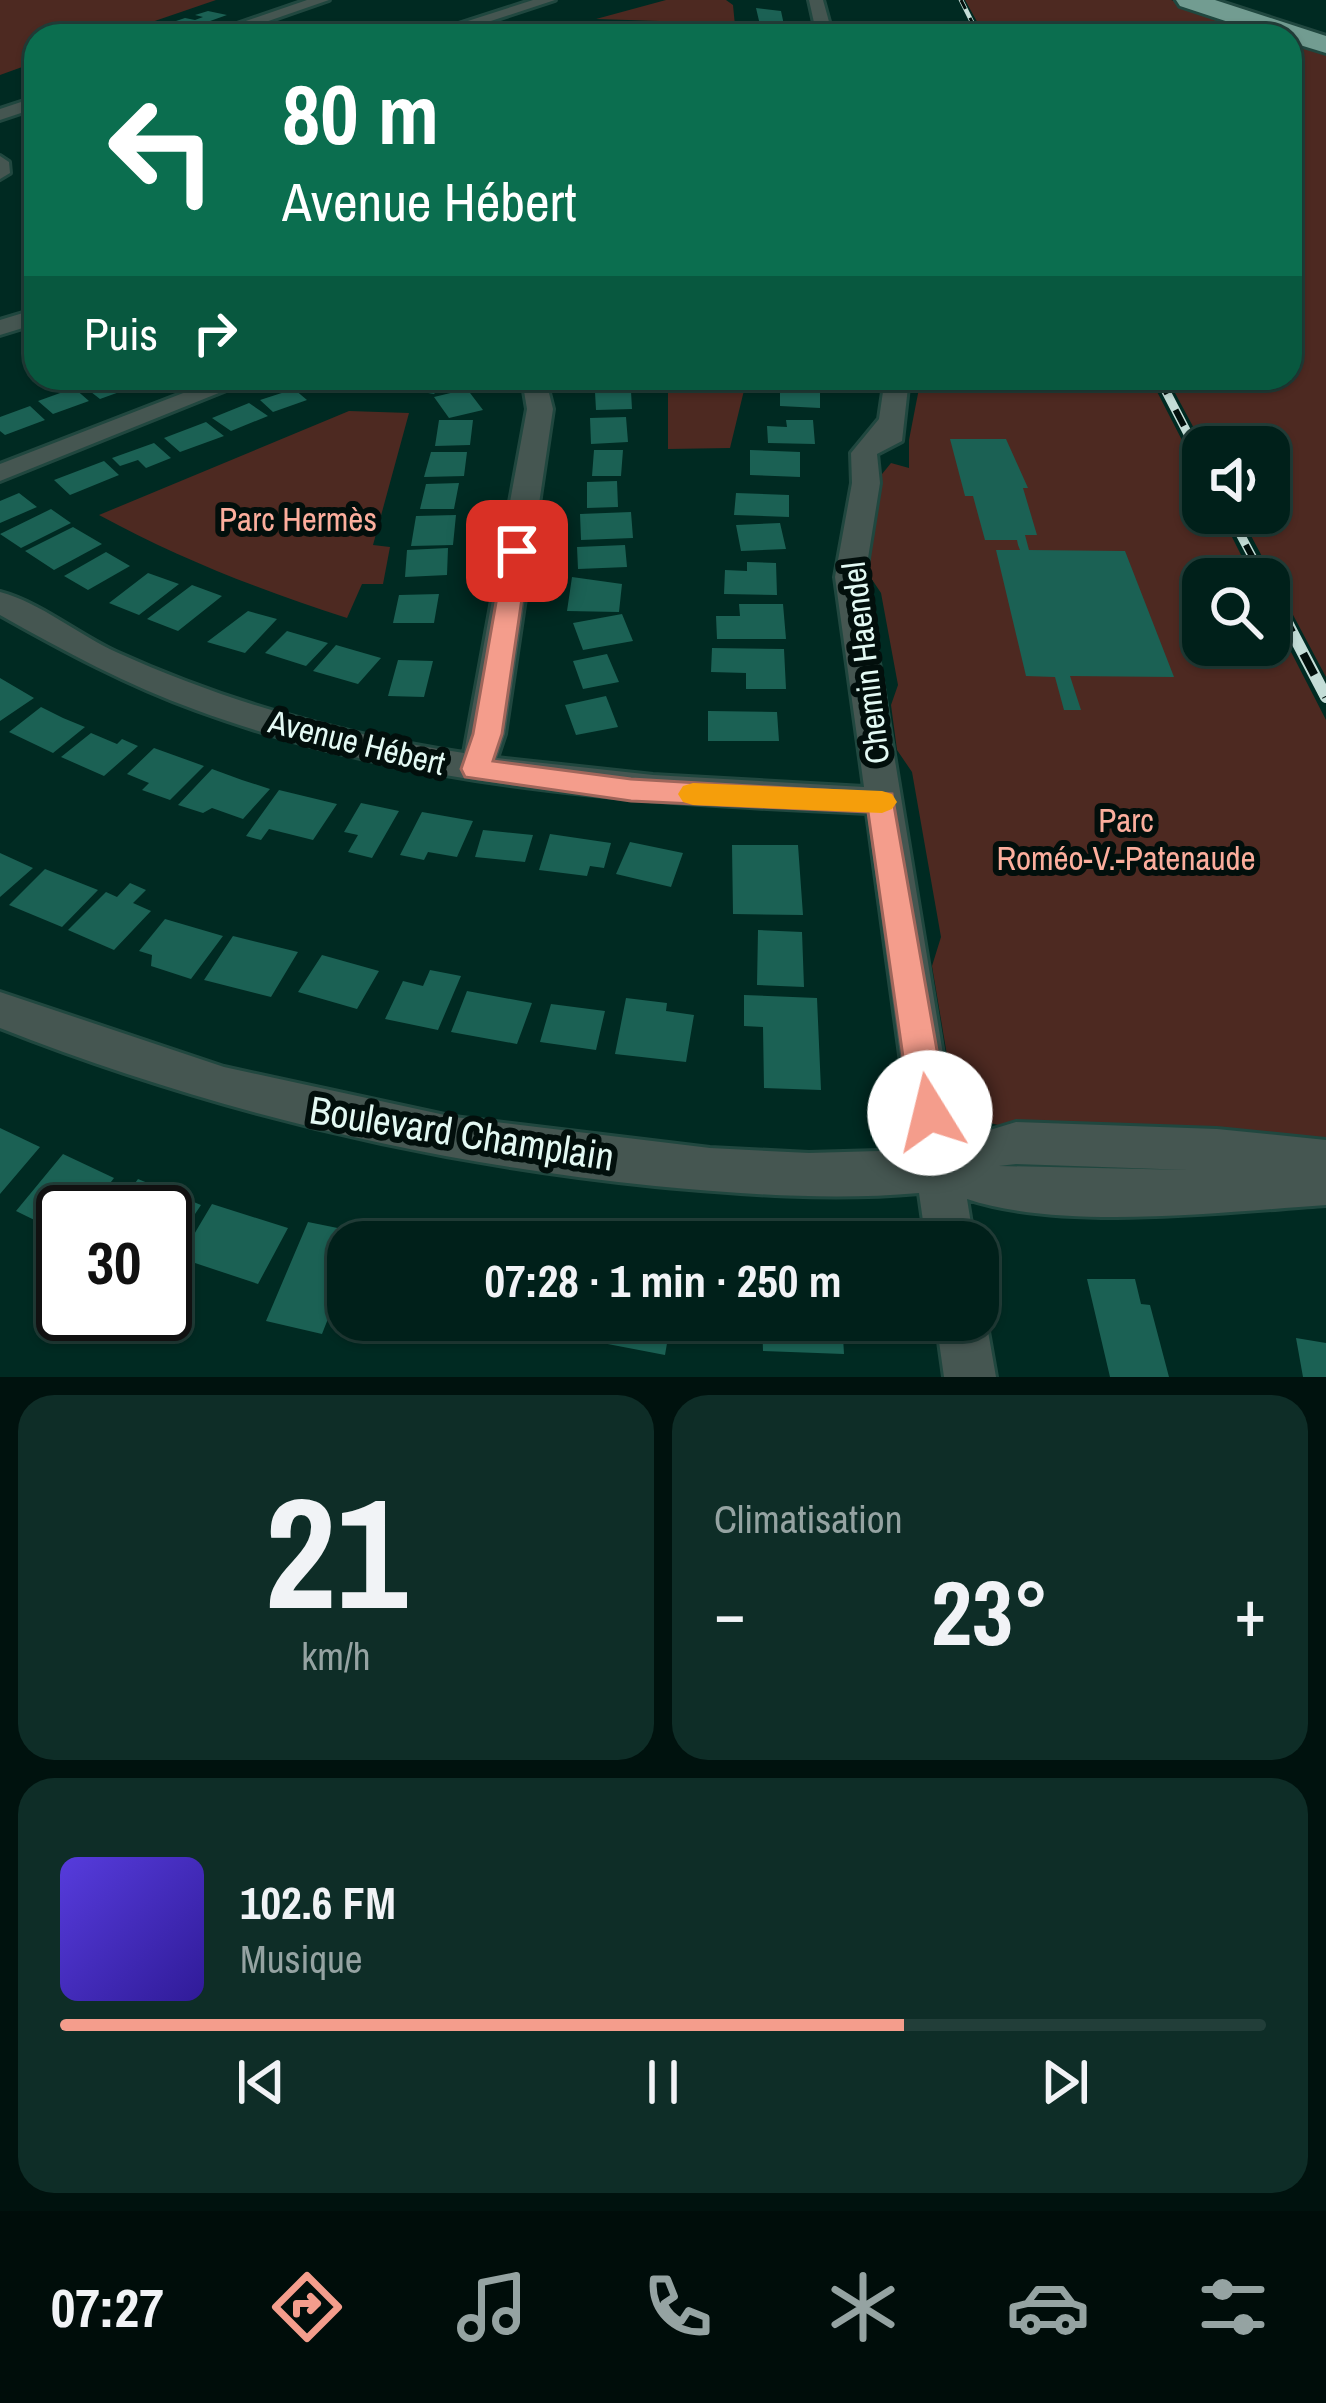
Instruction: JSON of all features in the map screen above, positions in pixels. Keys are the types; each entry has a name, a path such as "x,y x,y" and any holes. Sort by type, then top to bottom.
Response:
{"highway":[{"path":"1189,0 1262,24"},
{"path":"1224,0 1300,24"}],"street":[{"path":"247,24 322,0"},
{"path":"467,24 541,1"},
{"path":"0,162 0,173"},
{"path":"0,473 213,390"},
{"path":"476,769 489,726 540,410 536,390"},
{"name":"Chemin Haendel","path":"895,390 882,463 866,483 850,577 947,1221"},
{"name":"Avenue Hébert","path":"0,602 93,653 215,704 341,743 476,769 631,790 882,801"},
{"name":"Boulevard Champlain","path":"0,1010 220,1087 493,1145 725,1169 874,1174 938,1168"},
{"path":"938,1168 995,1144 1016,1143 1216,1150 1326,1161"},
{"path":"938,1168 1005,1190 1174,1193 1326,1183"},
{"path":"965,1341 970,1377"}],"green space":[{"path":"0,0 216,0 146,24 24,24 24,66 0,75"},
{"path":"666,0 726,0 733,5 735,24 670,24 596,19"},
{"path":"965,0 1171,0 1243,24 978,24"},
{"path":"1302,44 1326,52 1326,677 1290,609 1290,558 1263,558 1250,534 1290,534 1290,426 1193,426 1173,390 1302,390"},
{"path":"668,390 744,390 730,448 668,449"},
{"name":"Parc Roméo-V.-Patenaude","path":"919,390 1156,390 1182,440 1182,534 1230,534 1242,558 1182,558 1182,666 1290,666 1290,650 1326,720 1326,1143 1013,1129 979,1120 953,1091 932,966 941,937 912,772 897,750 891,705 898,685 881,593 867,572 878,479 891,463 909,468"},
{"name":"Parc Hermès","path":"349,411 409,413 373,545 390,547 383,584 362,584 347,618 221,572 99,515"}],"building":[{"path":"756,8 781,11 784,24 760,24"},
{"path":"208,11 227,15 202,24 167,24 203,17 195,15"},
{"path":"76,390 89,401 53,414 38,401"},
{"path":"88,390 125,390 100,399"},
{"path":"295,390 307,400 273,412 260,400"},
{"path":"468,390 483,410 449,418 434,397"},
{"path":"631,391 632,409 596,410 595,392"},
{"path":"780,391 820,393 820,408 780,406"},
{"path":"249,403 268,416 231,431 212,418"},
{"path":"30,406 45,420 5,435 0,431 0,417"},
{"path":"626,417 628,442 591,444 590,418"},
{"path":"439,420 473,420 470,445 435,446"},
{"path":"786,420 813,420 815,444 768,443 767,426 787,427"},
{"path":"206,422 224,436 180,452 164,438"},
{"path":"950,439 1006,439 1028,488 1023,488 1037,535 1025,535 1029,550 1125,551 1174,677 1070,676 1081,710 1064,710 1055,677 1026,676 996,550 1020,550 1017,540 985,540 973,496 965,496"},
{"path":"154,443 171,458 146,468 138,460 120,466 112,458"},
{"path":"594,450 623,450 621,476 592,476"},
{"path":"750,450 800,452 800,477 750,475"},
{"path":"431,452 467,452 464,476 424,477"},
{"path":"104,461 119,475 70,495 54,480"},
{"path":"617,481 618,507 587,508 587,482"},
{"path":"459,483 454,509 420,509 426,484"},
{"path":"19,493 37,507 0,523 0,501"},
{"path":"736,493 789,495 789,517 734,515"},
{"path":"51,509 71,523 21,548 0,534"},
{"path":"631,512 633,538 581,540 580,514"},
{"path":"456,515 453,545 411,546 416,516"},
{"path":"780,523 786,549 741,551 736,525"},
{"path":"73,527 102,544 54,570 25,551"},
{"path":"625,545 627,567 578,569 577,547"},
{"path":"448,548 447,575 405,577 407,550"},
{"path":"106,552 130,566 88,590 64,576"},
{"path":"747,562 776,563 777,595 724,594 725,570 747,571"},
{"path":"148,573 179,584 139,615 109,603"},
{"path":"572,577 622,584 619,612 567,611"},
{"path":"192,585 222,596 178,631 147,619"},
{"path":"439,594 434,623 393,623 399,595"},
{"path":"739,604 783,604 786,639 717,639 716,616 740,616"},
{"path":"248,611 277,619 245,653 207,642"},
{"path":"622,614 633,641 583,650 573,623"},
{"path":"287,631 328,643 306,666 265,653"},
{"path":"336,645 381,658 358,684 313,671"},
{"path":"712,648 784,649 786,689 746,689 746,673 711,672"},
{"path":"607,654 619,682 583,689 573,661"},
{"path":"398,660 433,661 424,697 388,696"},
{"path":"0,678 34,698 0,721"},
{"path":"606,696 618,727 576,735 565,705"},
{"path":"41,707 85,727 53,753 9,732"},
{"path":"708,711 777,712 779,741 708,741"},
{"path":"91,733 117,744 122,739 138,746 104,776 61,757"},
{"path":"154,748 204,766 170,800 142,790 149,783 127,774"},
{"path":"212,769 270,789 243,819 212,808 203,813 178,805"},
{"path":"279,790 337,804 313,840 269,829 261,840 246,836"},
{"path":"361,803 399,811 372,858 348,852 358,835 344,832"},
{"path":"422,812 473,821 457,857 428,852 424,860 400,855"},
{"path":"483,830 533,835 525,862 475,857"},
{"path":"550,834 611,843 604,868 590,866 587,876 539,870"},
{"path":"630,842 683,853 671,887 616,874"},
{"path":"732,845 798,845 803,915 733,914"},
{"path":"0,853 33,868 0,897"},
{"path":"45,869 98,890 62,927 9,905"},
{"path":"130,883 146,890 133,903 151,911 114,950 68,930 106,892 117,897"},
{"path":"165,919 223,936 191,979 151,966 152,955 139,951"},
{"path":"758,930 802,932 804,987 757,985"},
{"path":"233,936 298,952 271,997 204,980"},
{"path":"322,955 379,971 357,1009 298,992"},
{"path":"430,970 461,976 438,1030 385,1019 403,981 423,986"},
{"path":"467,991 532,1003 517,1044 451,1032"},
{"path":"744,995 817,998 821,1090 764,1088 763,1027 744,1026"},
{"path":"626,998 667,1003 666,1011 694,1015 686,1062 615,1054"},
{"path":"551,1004 605,1011 596,1050 540,1042"},
{"path":"0,1128 40,1147 0,1194"},
{"path":"63,1154 114,1178 109,1185 37,1185"},
{"path":"36,1187 36,1221 16,1211"},
{"path":"212,1204 288,1228 258,1284 192,1262 192,1238"},
{"path":"308,1222 327,1226 327,1321 322,1334 266,1321"},
{"path":"1087,1279 1135,1279 1141,1304 1150,1305 1169,1377 1110,1377"},
{"path":"1296,1338 1326,1343 1326,1377 1303,1377"},
{"path":"592,1341 667,1341 665,1355"},
{"path":"763,1341 843,1341 844,1354 763,1351"}],"railway":[{"path":"961,0 973,24"},
{"path":"1165,390 1184,426"},
{"path":"1240,534 1253,558"},
{"path":"1290,628 1326,697"}],"slow traffic":[{"path":"693,794 882,802"}],"route":[{"path":"517,551 488,734 476,769 631,790 882,801 930,1113"}]}
